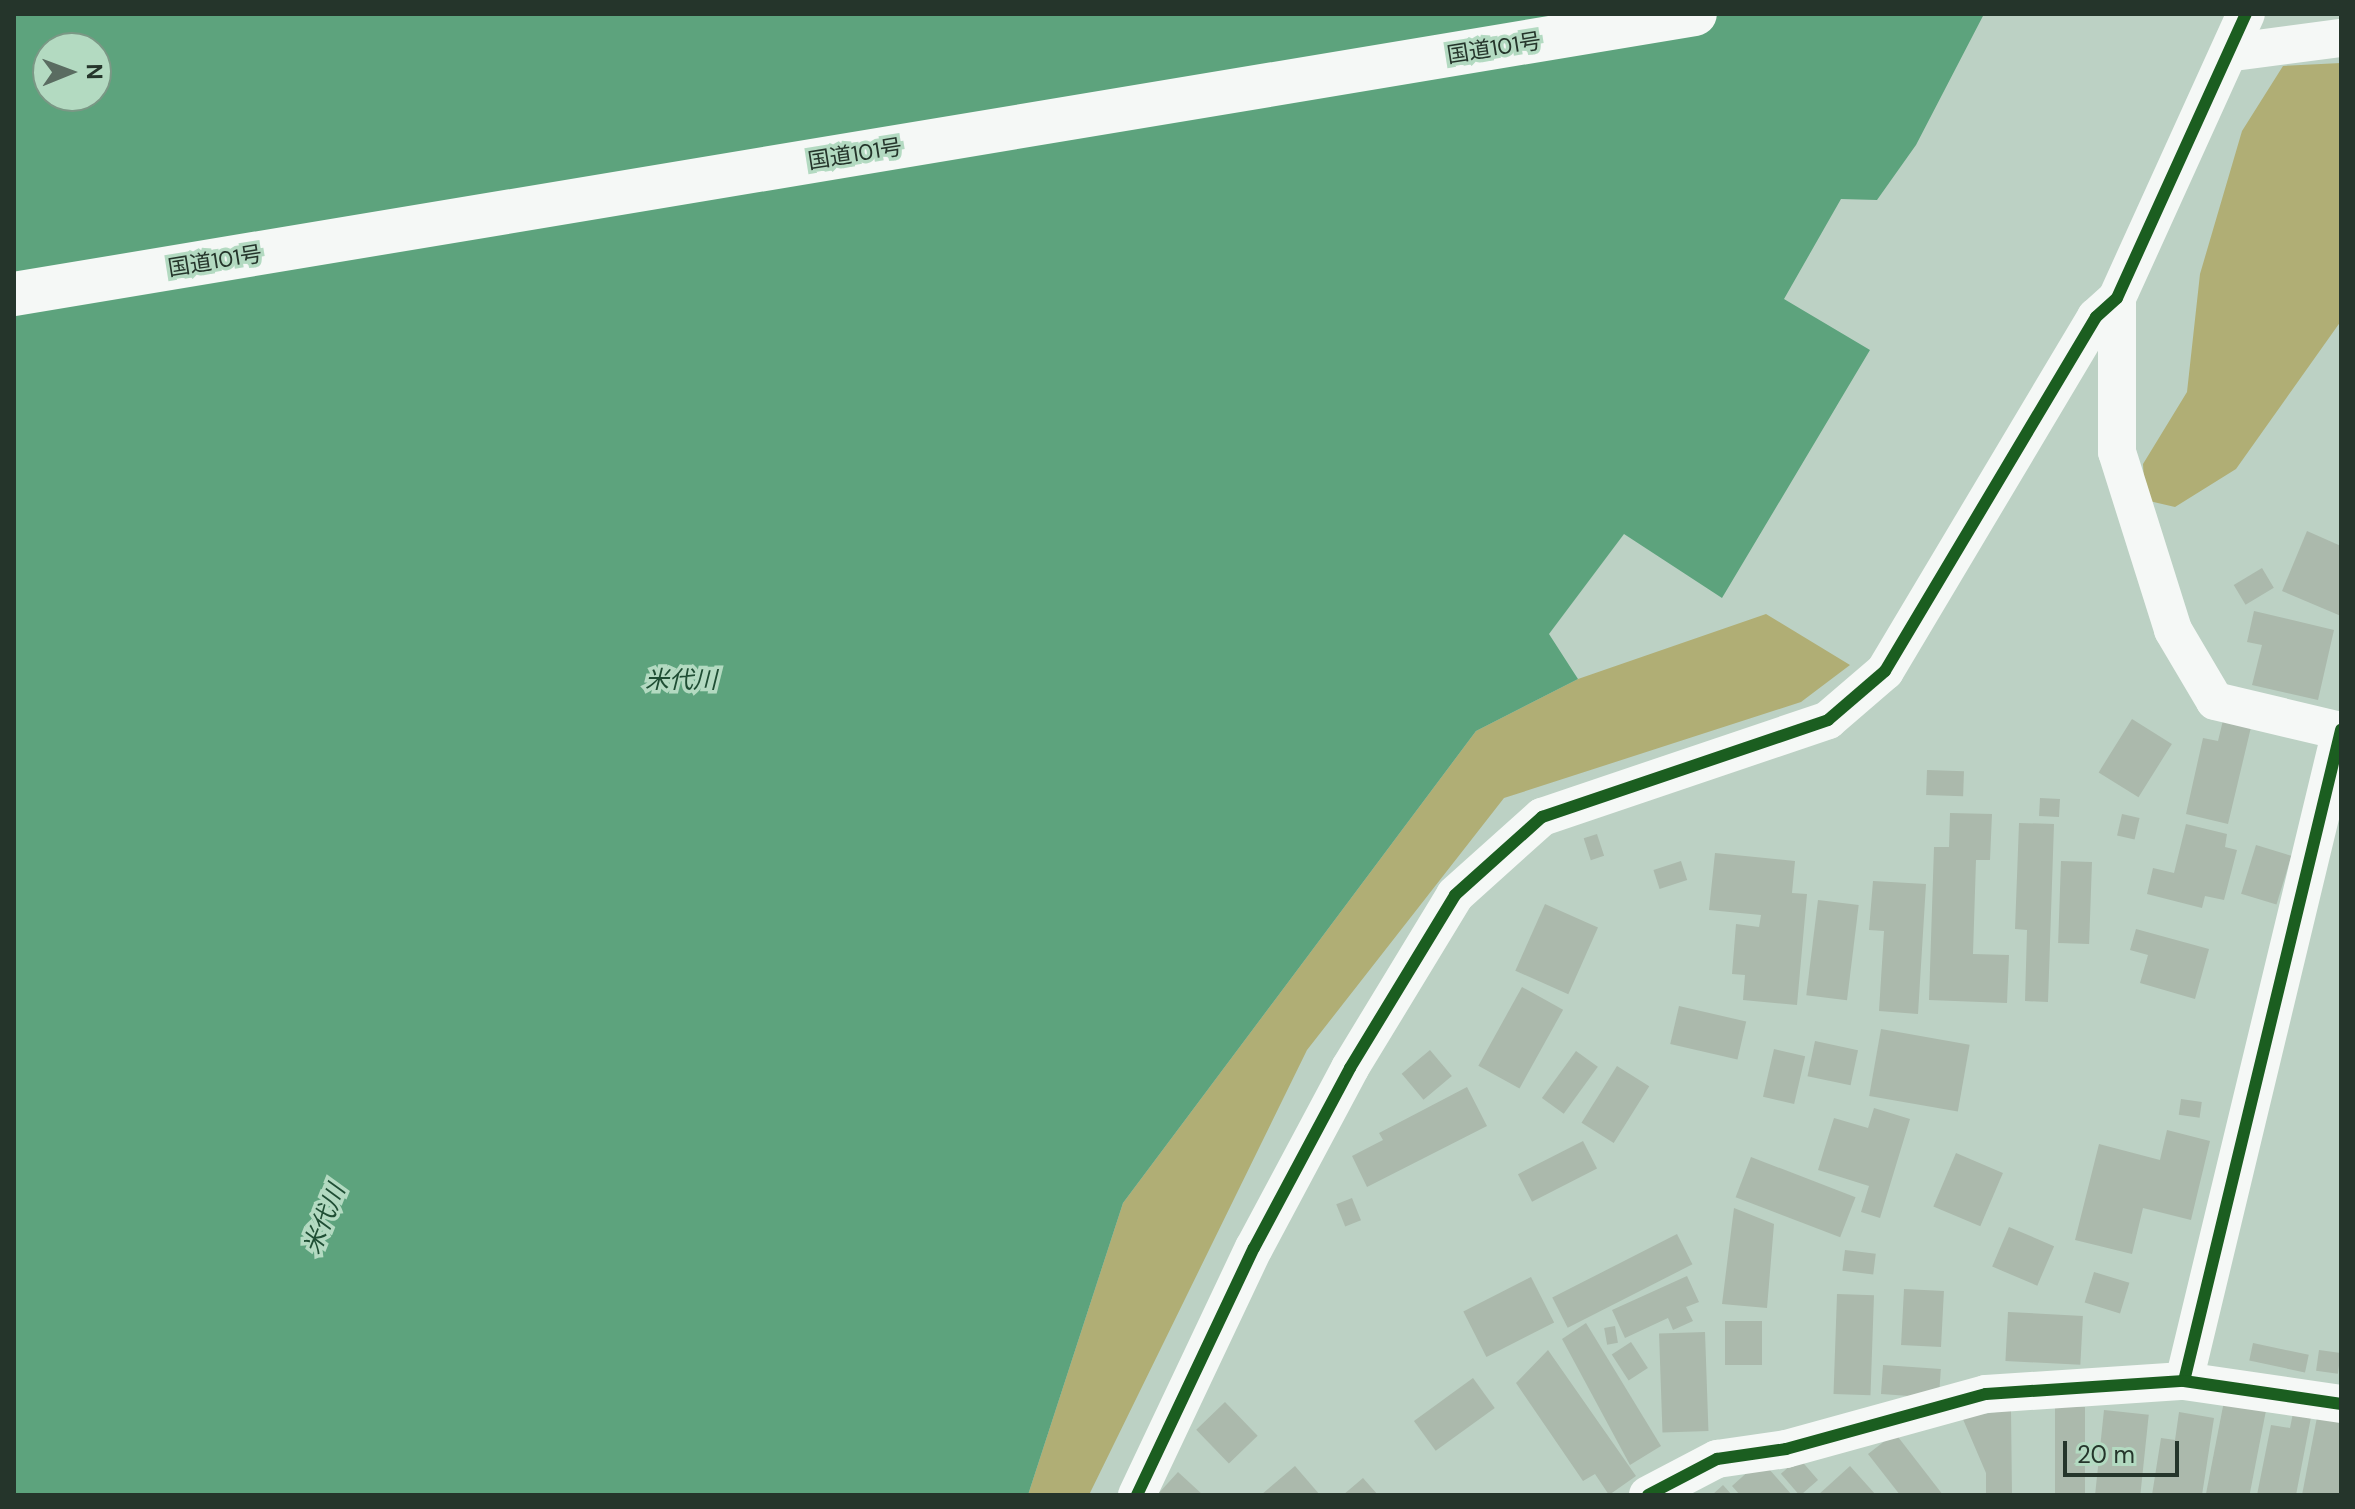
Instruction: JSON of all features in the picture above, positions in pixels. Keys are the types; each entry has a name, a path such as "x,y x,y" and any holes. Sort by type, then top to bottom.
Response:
{"highway":[{"name":"国道101号","path":"14,294 1695,14"}],"street":[{"path":"1137,1495 1261,1234 1455,895 1542,817 1828,720 1885,671 2096,317 2117,298 2234,52 2246,14"},
{"path":"2234,52 2341,38"},
{"path":"2117,298 2117,452 2173,630 2215,701 2341,731 2335,786 2184,1381"},
{"path":"1648,1495 1717,1459 1786,1449 1986,1394 2184,1381 2341,1404"}],"shaded area":[{"path":"2341,63 2341,321 2236,469 2175,507 2145,500 2143,464 2187,392 2200,274 2242,131 2283,66"},
{"path":"1766,614 1850,665 1801,702 1504,798 1307,1050 1089,1495 1028,1495 1123,1203 1476,731 1578,679"}],"water":[{"name":"米代川","path":"14,14 1984,14 1916,145 1877,200 1841,199 1784,299 1870,350 1722,598 1624,534 1549,634 1578,679 1476,731 1123,1203 1028,1495 14,1495"}],"building":[{"path":"2307,531 2341,546 2341,616 2282,591"},
{"path":"2262,568 2274,588 2246,605 2234,585"},
{"path":"2254,611 2334,630 2318,700 2252,685 2262,645 2247,642"},
{"path":"2224,716 2252,723 2228,824 2186,814 2203,738 2218,741"},
{"path":"2132,719 2172,744 2138,797 2099,772"},
{"path":"1927,770 1964,771 1963,796 1926,795"},
{"path":"2040,798 2060,799 2059,817 2039,816"},
{"path":"1950,813 1992,814 1990,860 1976,860 1973,954 2009,955 2007,1003 1929,1000 1934,847 1949,847"},
{"path":"2122,814 2140,818 2135,839 2117,835"},
{"path":"2019,823 2054,824 2048,1002 2025,1001 2027,930 2015,929"},
{"path":"2186,824 2227,834 2225,847 2237,850 2224,900 2205,896 2202,908 2147,894 2153,868 2174,873"},
{"path":"1597,834 1604,856 1591,860 1584,838"},
{"path":"2256,845 2291,856 2276,905 2241,894"},
{"path":"1715,853 1795,861 1792,893 1807,894 1797,1005 1743,1000 1745,975 1732,974 1736,924 1759,927 1761,915 1709,910"},
{"path":"1681,861 1687,880 1660,889 1653,870"},
{"path":"2061,861 2092,862 2089,944 2058,943"},
{"path":"1873,881 1926,884 1918,1014 1879,1011 1884,931 1869,930"},
{"path":"1818,900 1859,905 1847,1000 1806,995"},
{"path":"1545,904 1598,928 1568,994 1515,971"},
{"path":"2136,929 2209,949 2195,999 2140,983 2148,955 2130,950"},
{"path":"1522,987 1563,1010 1519,1089 1478,1066"},
{"path":"1679,1006 1746,1022 1737,1060 1670,1044"},
{"path":"1881,1029 1970,1045 1958,1112 1869,1096"},
{"path":"1815,1041 1858,1050 1851,1085 1808,1076"},
{"path":"1774,1049 1805,1056 1794,1104 1763,1097"},
{"path":"1430,1050 1452,1076 1424,1100 1402,1074"},
{"path":"1576,1051 1598,1067 1564,1114 1542,1098"},
{"path":"1617,1066 1649,1086 1614,1143 1581,1123"},
{"path":"1467,1087 1487,1126 1367,1187 1352,1156 1383,1140 1379,1133"},
{"path":"2181,1099 2202,1102 2200,1118 2179,1115"},
{"path":"1874,1108 1910,1119 1880,1218 1861,1212 1869,1186 1818,1170 1834,1118 1868,1128"},
{"path":"2167,1130 2210,1141 2191,1220 2143,1208 2132,1254 2075,1240 2099,1144 2160,1160"},
{"path":"1583,1141 1597,1169 1532,1202 1518,1174"},
{"path":"1956,1153 2003,1173 1980,1226 1933,1206"},
{"path":"1751,1157 1856,1197 1840,1237 1736,1197"},
{"path":"1352,1198 1361,1220 1345,1227 1336,1204"},
{"path":"1734,1208 1774,1224 1767,1308 1722,1304"},
{"path":"2009,1227 2054,1246 2037,1286 1992,1267"},
{"path":"1677,1234 1692,1264 1568,1328 1552,1298"},
{"path":"1845,1250 1876,1254 1873,1275 1842,1271"},
{"path":"2094,1272 2129,1283 2120,1313 2085,1303"},
{"path":"1687,1276 1699,1302 1686,1307 1693,1321 1673,1330 1668,1318 1625,1338 1612,1310"},
{"path":"1531,1277 1554,1322 1486,1357 1463,1312"},
{"path":"1904,1289 1944,1291 1941,1347 1901,1345"},
{"path":"1837,1294 1874,1295 1870,1395 1834,1394"},
{"path":"2008,1312 2083,1316 2080,1365 2005,1361"},
{"path":"1725,1321 1762,1321 1762,1365 1725,1365"},
{"path":"1586,1323 1661,1446 1630,1465 1562,1339"},
{"path":"1615,1326 1618,1343 1607,1345 1604,1328"},
{"path":"1705,1332 1708,1431 1662,1433 1659,1334"},
{"path":"1631,1342 1648,1368 1629,1381 1612,1355"},
{"path":"2253,1343 2309,1355 2305,1372 2249,1361"},
{"path":"1548,1350 1636,1476 1609,1495 1595,1474 1583,1481 1516,1383"},
{"path":"2319,1350 2341,1353 2338,1374 2316,1371"},
{"path":"1883,1365 1941,1369 1939,1398 1881,1394"},
{"path":"1473,1378 1495,1408 1436,1451 1414,1421"},
{"path":"2225,1396 2267,1404 2250,1495 2206,1495"},
{"path":"1225,1402 1258,1436 1229,1464 1196,1430"},
{"path":"2055,1407 2085,1407 2085,1495 2055,1495"},
{"path":"2319,1407 2341,1411 2341,1495 2302,1495"},
{"path":"2294,1408 2312,1412 2296,1495 2257,1495 2271,1425 2290,1428"},
{"path":"2011,1410 2012,1495 1986,1495 1986,1473 1962,1417"},
{"path":"2104,1410 2149,1415 2140,1495 2095,1495"},
{"path":"2179,1412 2214,1418 2202,1495 2152,1495 2161,1438 2175,1440"},
{"path":"1895,1433 1943,1495 1900,1495 1868,1454"},
{"path":"1799,1458 1818,1480 1799,1495 1781,1474"},
{"path":"1761,1460 1792,1495 1740,1495 1732,1486"},
{"path":"1295,1466 1320,1495 1261,1495"},
{"path":"1850,1466 1876,1495 1818,1495"},
{"path":"1178,1472 1203,1495 1157,1495"},
{"path":"1363,1478 1378,1495 1343,1495"},
{"path":"1723,1485 1732,1495 1712,1495"}],"cycle path":[{"path":"1137,1495 1254,1248 1350,1068 1455,895 1542,817 1828,720 1885,671 2096,317 2117,298 2246,14"},
{"path":"2184,1381 2341,730"},
{"path":"1648,1495 1717,1459 1786,1449 1986,1394 2184,1381 2341,1404"}]}
